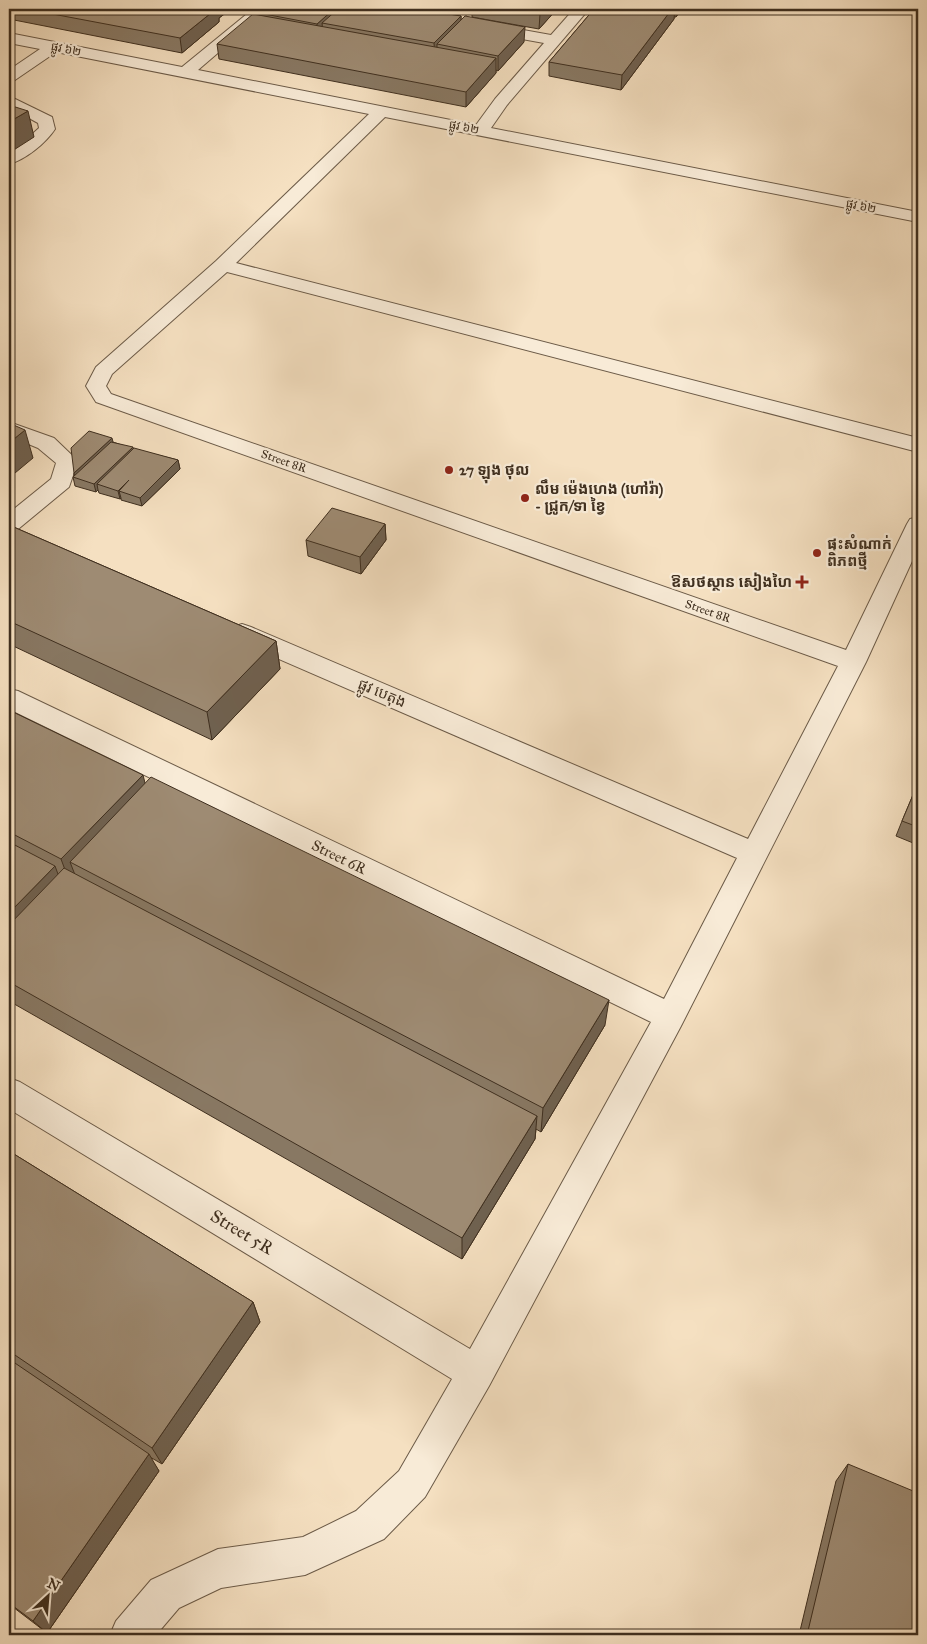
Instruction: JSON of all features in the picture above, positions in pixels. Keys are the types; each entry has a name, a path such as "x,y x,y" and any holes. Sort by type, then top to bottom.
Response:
{"street":[{"path":"186,72 262,9"},
{"path":"480,130 553,40 582,9"},
{"path":"476,26 553,40"},
{"name":"ផ្លូវ ៦២","path":"9,38 918,217"},
{"path":"9,77 53,46"},
{"path":"9,101 46,121 47,129 9,159"},
{"name":"Street 8R","path":"382,111 223,265 103,371 96,386 103,398 854,662"},
{"path":"223,265 918,445"},
{"path":"9,428 46,443 67,461 62,482 15,532"},
{"path":"130,1635 165,1594 218,1569 305,1556 370,1525 412,1484 476,1373 670,1017 854,662 918,524"},
{"name":"ផ្លូវ បេតុង","path":"218,622 755,854"},
{"name":"Street 6R","path":"9,698 670,1017"},
{"name":"Street 5R","path":"9,1092 476,1373"}],"building":[{"path":"26,9 216,9 180,38"},
{"path":"264,9 334,9 317,24 259,13"},
{"path":"338,9 418,9 461,16 434,43 322,23"},
{"path":"509,9 545,9 540,14"},
{"path":"594,9 672,9 622,75 549,62"},
{"path":"253,14 496,58 466,92 217,44"},
{"path":"465,16 525,27 498,56 437,44"},
{"path":"9,105 28,111 9,122"},
{"path":"9,423 25,430 9,443"},
{"path":"89,431 112,438 74,473 71,448"},
{"path":"111,442 133,447 94,484 73,477"},
{"path":"134,448 178,460 140,498 119,491 129,480 118,491 97,484"},
{"path":"332,508 385,524 360,557 306,540"},
{"path":"9,525 276,641 207,712 9,621"},
{"path":"9,710 143,775 61,859 9,832"},
{"path":"151,777 609,1000 543,1108 70,862"},
{"path":"918,783 918,827 902,821"},
{"path":"9,842 55,866 9,913"},
{"path":"64,868 537,1116 462,1238 9,982 9,925"},
{"path":"9,1151 253,1302 152,1448 9,1351"},
{"path":"9,1359 149,1454 33,1621 9,1603"},
{"path":"848,1464 918,1493 918,1635 807,1635"}],"place":[{"name":"27 ឡុង ថុល","path":"449,470"},
{"name":"លឹម ម៉េងហេង (ហៅរ៉ា) - ជ្រូក/ទា ខ្វៃ","path":"525,498"},
{"name":"ផ្ទះសំណាក់ ពិភពថ្មី","path":"817,553"},
{"name":"ឱសថស្ថាន សៀងហៃ","path":"802,582"}]}
